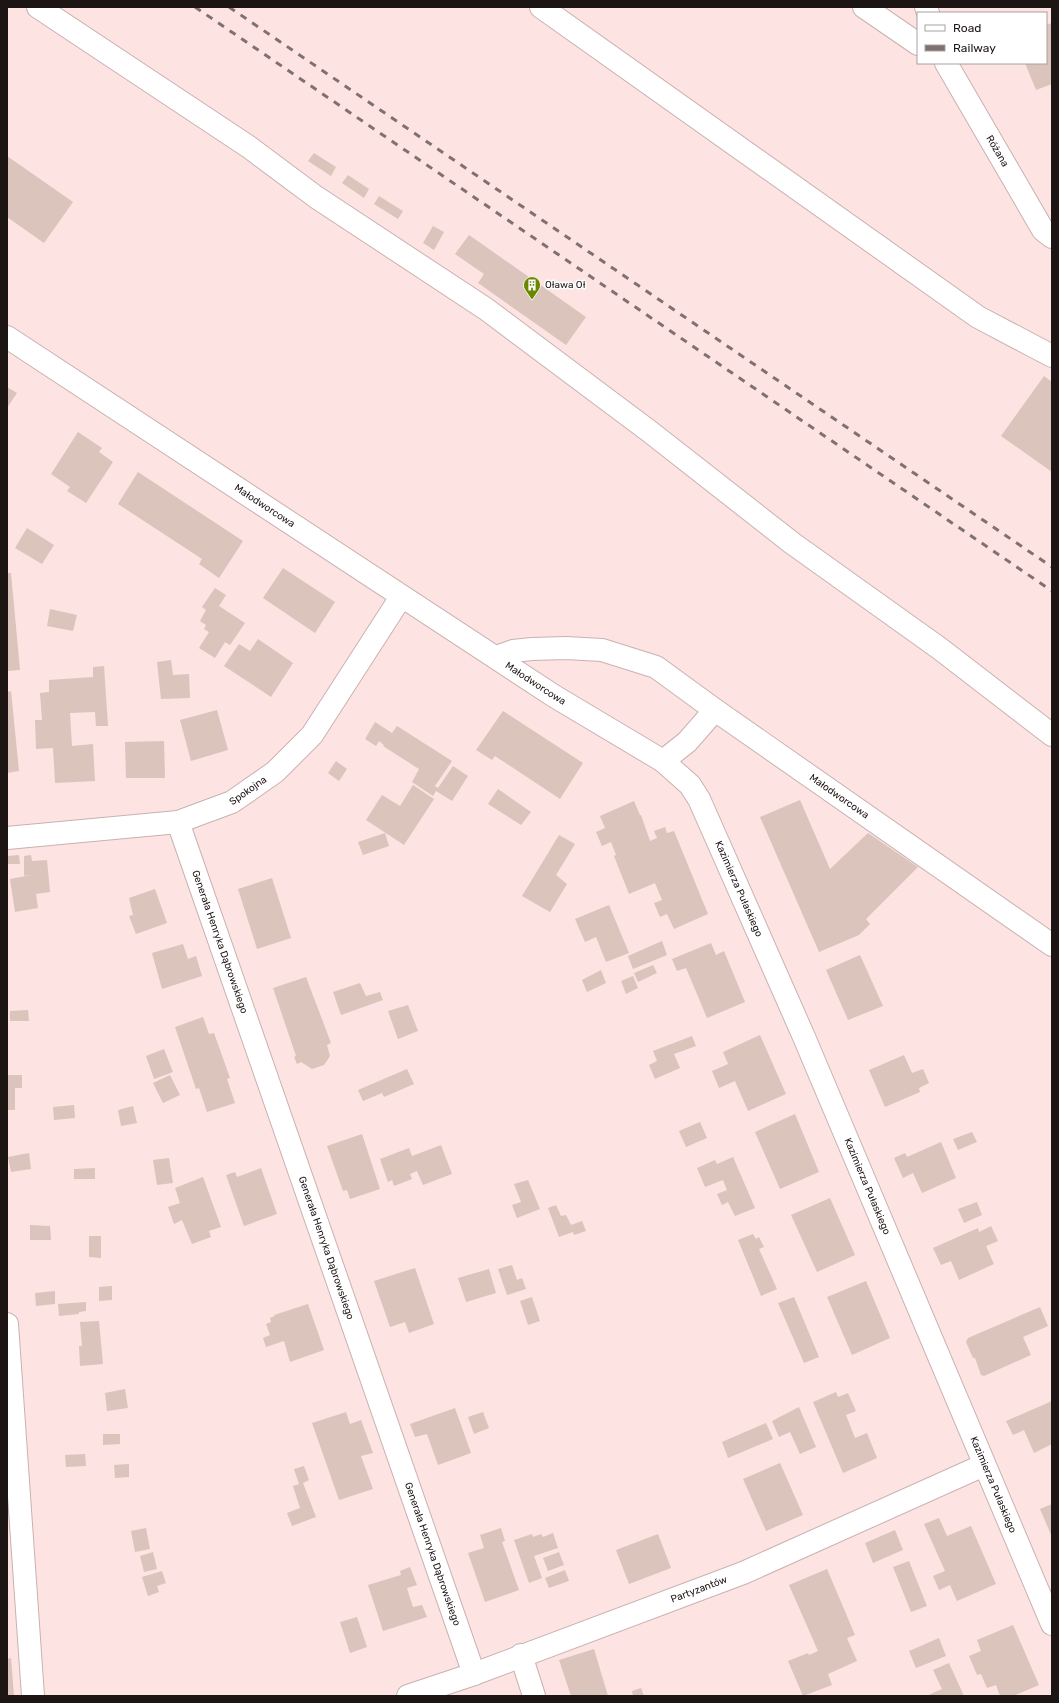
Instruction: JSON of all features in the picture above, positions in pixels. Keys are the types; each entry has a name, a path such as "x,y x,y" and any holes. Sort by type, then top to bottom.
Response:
{"street":[{"path":"38,7 249,147 316,197 486,309 649,431 792,543 939,648 1052,735"},
{"path":"540,7 978,317 1052,356"},
{"path":"864,7 917,43"},
{"name":"Różana","path":"948,64 1043,230 1052,237"},
{"name":"Małodworcowa","path":"7,338 554,696 663,761"},
{"name":"Spokojna","path":"7,838 178,822 232,802 275,772 312,735 401,597"},
{"name":"Małodworcowa","path":"496,657 513,651 566,648 602,650 656,667 715,710 1052,945"},
{"path":"663,761 687,742 715,710"},
{"name":"Kazimierza Pułaskiego","path":"663,761 690,785 699,799 804,1037 1052,1624"},
{"name":"Generała Henryka Dąbrowskiego","path":"178,822 474,1674"},
{"path":"7,1324 12,1475 33,1696"},
{"name":"Partyzantów","path":"408,1696 474,1674 521,1655 743,1573 984,1465"},
{"path":"521,1655 534,1696"}],"building":[{"path":"1052,23 1052,84 1036,90 1025,64 1047,64 1047,25"},
{"path":"314,153 336,167 331,176 308,161"},
{"path":"7,156 73,202 44,243 7,217"},
{"path":"348,175 369,189 364,198 342,183"},
{"path":"379,196 403,211 398,219 374,204"},
{"path":"433,226 444,232 434,250 423,243"},
{"name":"Oława Oł","path":"469,235 586,317 566,345 478,283 484,274 455,254"},
{"path":"1044,376 1052,382 1052,472 1001,436"},
{"path":"7,387 17,393 7,408"},
{"path":"78,432 102,448 99,452 113,462 86,503 67,491 70,487 51,474"},
{"path":"138,472 243,541 219,578 199,564 202,559 118,504"},
{"path":"27,528 54,545 42,564 15,548"},
{"path":"283,568 335,602 315,633 263,598"},
{"path":"7,573 11,573 20,670 7,671"},
{"path":"215,588 226,595 219,606 245,623 230,645 225,642 215,658 199,648 209,632 204,629 206,625 200,621 206,610 202,607"},
{"path":"50,609 77,615 73,631 47,626"},
{"path":"258,639 293,663 271,697 224,666 239,644 250,651"},
{"path":"171,660 173,675 189,674 190,698 161,699 157,662"},
{"path":"104,666 108,726 96,726 95,712 70,713 72,746 93,744 95,781 55,783 53,748 36,749 35,720 42,720 40,693 49,692 49,680 93,677 93,667"},
{"path":"11,691 19,771 7,773 7,692"},
{"path":"217,710 228,750 191,761 180,720"},
{"path":"503,711 583,763 560,799 495,756 492,760 476,750"},
{"path":"375,722 392,733 397,726 452,761 435,786 438,788 453,766 468,776 452,801 436,791 433,796 412,782 419,769 383,746 384,745 379,741 376,746 365,739"},
{"path":"164,741 165,778 126,778 125,742"},
{"path":"336,761 347,769 339,781 328,773"},
{"path":"413,785 434,799 404,845 366,820 382,795 400,806"},
{"path":"498,789 531,812 521,825 488,804"},
{"path":"800,800 830,869 868,833 918,867 866,919 870,924 859,935 819,952 760,817"},
{"path":"634,801 641,815 650,841 657,838 654,831 665,827 667,833 674,831 708,914 674,929 667,914 660,917 654,903 662,900 655,883 629,894 614,856 616,855 611,842 602,846 596,832 605,828 600,816"},
{"path":"385,833 389,846 363,855 358,842"},
{"path":"559,835 575,844 556,875 567,884 550,912 522,896"},
{"path":"19,855 20,864 7,864 7,856"},
{"path":"31,855 32,861 47,860 50,892 36,894 38,908 15,912 10,879 32,875 24,876 24,856"},
{"path":"272,878 291,938 257,949 238,889"},
{"path":"155,889 167,923 136,934 129,916 133,915 129,898"},
{"path":"609,905 629,953 606,962 596,937 585,942 575,919"},
{"path":"662,941 667,955 633,969 628,956"},
{"path":"711,943 716,955 724,951 745,1002 707,1018 686,968 677,971 672,959"},
{"path":"183,944 188,959 196,956 202,976 162,989 152,953"},
{"path":"860,955 883,1006 848,1020 826,970"},
{"path":"653,965 657,973 638,982 634,973"},
{"path":"601,970 606,983 587,992 582,980"},
{"path":"633,976 638,988 626,994 621,981"},
{"path":"306,977 331,1043 327,1045 330,1056 324,1065 312,1069 301,1062 297,1064 294,1057 296,1056 273,988"},
{"path":"360,983 366,996 380,992 383,1000 341,1015 333,992"},
{"path":"408,1005 418,1031 398,1039 388,1011"},
{"path":"28,1010 29,1021 10,1021 10,1011"},
{"path":"203,1017 209,1034 214,1033 230,1078 227,1079 235,1103 207,1112 199,1088 196,1089 175,1027"},
{"path":"760,1035 786,1094 748,1111 735,1081 719,1088 712,1071 728,1064 723,1052"},
{"path":"692,1036 696,1046 674,1054 680,1068 655,1079 649,1065 657,1061 653,1051"},
{"path":"164,1049 173,1072 154,1079 146,1056"},
{"path":"904,1055 912,1073 923,1069 929,1083 919,1088 920,1092 885,1107 869,1070"},
{"path":"407,1069 414,1084 384,1097 382,1093 363,1101 358,1090"},
{"path":"7,1075 22,1075 22,1088 15,1088 15,1110 7,1110"},
{"path":"170,1075 180,1095 163,1103 153,1083"},
{"path":"74,1105 75,1118 54,1120 53,1107"},
{"path":"133,1106 137,1123 121,1126 118,1110"},
{"path":"795,1114 819,1172 780,1189 755,1132"},
{"path":"700,1122 707,1138 686,1147 679,1131"},
{"path":"972,1132 977,1142 958,1150 953,1139"},
{"path":"362,1134 380,1189 350,1199 347,1190 343,1191 327,1146"},
{"path":"941,1142 956,1178 922,1193 913,1173 903,1178 894,1158 905,1153 907,1157"},
{"path":"441,1145 452,1174 423,1185 417,1171 410,1174 412,1179 394,1186 392,1180 388,1182 380,1159 409,1148 412,1156"},
{"path":"29,1153 31,1169 11,1172 8,1157"},
{"path":"733,1157 755,1208 735,1216 728,1202 722,1205 717,1194 727,1190 723,1180 705,1187 697,1168 715,1160 717,1164"},
{"path":"169,1158 173,1183 157,1185 153,1160"},
{"path":"95,1168 95,1179 74,1179 74,1169"},
{"path":"261,1168 277,1214 244,1226 226,1175 235,1172 237,1177"},
{"path":"203,1177 221,1227 209,1231 211,1237 192,1244 182,1220 174,1224 168,1207 180,1203 175,1188"},
{"path":"528,1180 540,1209 517,1218 512,1205 521,1202 514,1184"},
{"path":"830,1198 855,1255 817,1272 791,1215"},
{"path":"977,1202 982,1215 964,1223 958,1209"},
{"path":"556,1205 561,1216 566,1215 571,1225 582,1221 586,1231 574,1235 573,1232 559,1237 548,1208"},
{"path":"30,1225 50,1226 51,1240 30,1240"},
{"path":"991,1226 998,1241 986,1246 994,1264 959,1280 951,1261 941,1265 933,1248 978,1228 979,1232"},
{"path":"753,1234 756,1239 759,1237 764,1247 759,1249 777,1289 761,1296 738,1240"},
{"path":"89,1236 101,1236 101,1258 89,1257"},
{"path":"512,1265 517,1280 522,1278 526,1289 507,1295 498,1269"},
{"path":"415,1268 434,1324 409,1333 405,1322 390,1327 374,1281"},
{"path":"489,1269 496,1293 466,1302 458,1278"},
{"path":"866,1281 890,1338 852,1355 827,1297"},
{"path":"112,1286 112,1300 99,1301 99,1287"},
{"path":"55,1291 55,1304 36,1306 35,1293"},
{"path":"532,1297 540,1321 528,1325 520,1301"},
{"path":"794,1297 819,1357 804,1363 778,1303"},
{"path":"86,1302 86,1311 79,1312 79,1314 59,1316 58,1304"},
{"path":"308,1304 324,1350 290,1362 284,1341 266,1347 263,1338 270,1335 266,1324 271,1322 270,1318 275,1316 274,1315"},
{"path":"1040,1307 1048,1326 1023,1337 1031,1355 984,1376 981,1375 975,1358 973,1358 966,1342 968,1338"},
{"path":"99,1321 103,1364 80,1366 79,1346 82,1346 80,1322"},
{"path":"125,1389 128,1408 107,1411 105,1393"},
{"path":"836,1392 838,1397 848,1393 856,1411 846,1415 855,1438 867,1433 877,1458 843,1473 813,1402"},
{"path":"1052,1401 1052,1444 1034,1453 1024,1430 1013,1435 1006,1421"},
{"path":"799,1407 816,1447 800,1454 790,1432 779,1437 772,1421"},
{"path":"455,1408 471,1453 438,1465 427,1434 415,1437 410,1424"},
{"path":"346,1412 350,1424 361,1420 373,1453 361,1456 373,1489 339,1500 312,1423"},
{"path":"483,1412 489,1428 474,1434 468,1417"},
{"path":"766,1423 773,1439 728,1458 722,1442"},
{"path":"103,1434 120,1434 120,1444 103,1445"},
{"path":"85,1454 86,1466 66,1467 65,1455"},
{"path":"780,1463 803,1515 766,1531 743,1479"},
{"path":"129,1464 129,1477 115,1478 114,1465"},
{"path":"304,1466 309,1480 303,1483 316,1517 292,1526 287,1513 300,1508 293,1486 299,1484 294,1469"},
{"path":"1052,1504 1052,1537 1040,1509"},
{"path":"939,1518 947,1536 971,1526 996,1584 957,1601 950,1585 939,1590 933,1576 945,1571 924,1524"},
{"path":"146,1528 150,1549 135,1552 131,1531"},
{"path":"501,1528 505,1541 502,1542 519,1590 485,1602 468,1553 484,1548 480,1535"},
{"path":"895,1530 903,1550 873,1563 865,1543"},
{"path":"553,1533 558,1548 534,1556 542,1578 529,1583 514,1540 532,1534 533,1537 541,1534 543,1537"},
{"path":"658,1534 671,1568 629,1584 616,1550"},
{"path":"153,1552 157,1569 144,1572 140,1556"},
{"path":"559,1552 564,1565 548,1571 543,1558"},
{"path":"909,1561 927,1606 911,1612 893,1567"},
{"path":"410,1567 417,1585 407,1588 413,1607 422,1605 427,1617 383,1631 368,1585 401,1575 400,1571"},
{"path":"827,1569 855,1635 847,1638 857,1661 828,1674 832,1685 803,1696 788,1661 808,1653 809,1655 818,1651 789,1585"},
{"path":"565,1570 569,1581 549,1588 545,1578"},
{"path":"162,1571 166,1583 157,1586 159,1592 148,1596 142,1577"},
{"path":"357,1617 367,1647 350,1653 340,1622"},
{"path":"1013,1625 1039,1685 1013,1696 1000,1696 996,1685 987,1688 981,1674 977,1675 969,1656 981,1651 977,1640"},
{"path":"939,1638 946,1656 916,1668 909,1651"},
{"path":"594,1649 608,1696 571,1696 559,1660"},
{"path":"11,1658 14,1696 7,1696 7,1659"},
{"path":"949,1663 964,1696 926,1696 942,1689 933,1670"},
{"path":"641,1688 644,1696 633,1696 632,1691"}],"railway":[{"path":"195,7 1052,591"},
{"path":"229,7 1052,567"}],"place":[{"name":"Oława Oł","path":"532,300"}]}
